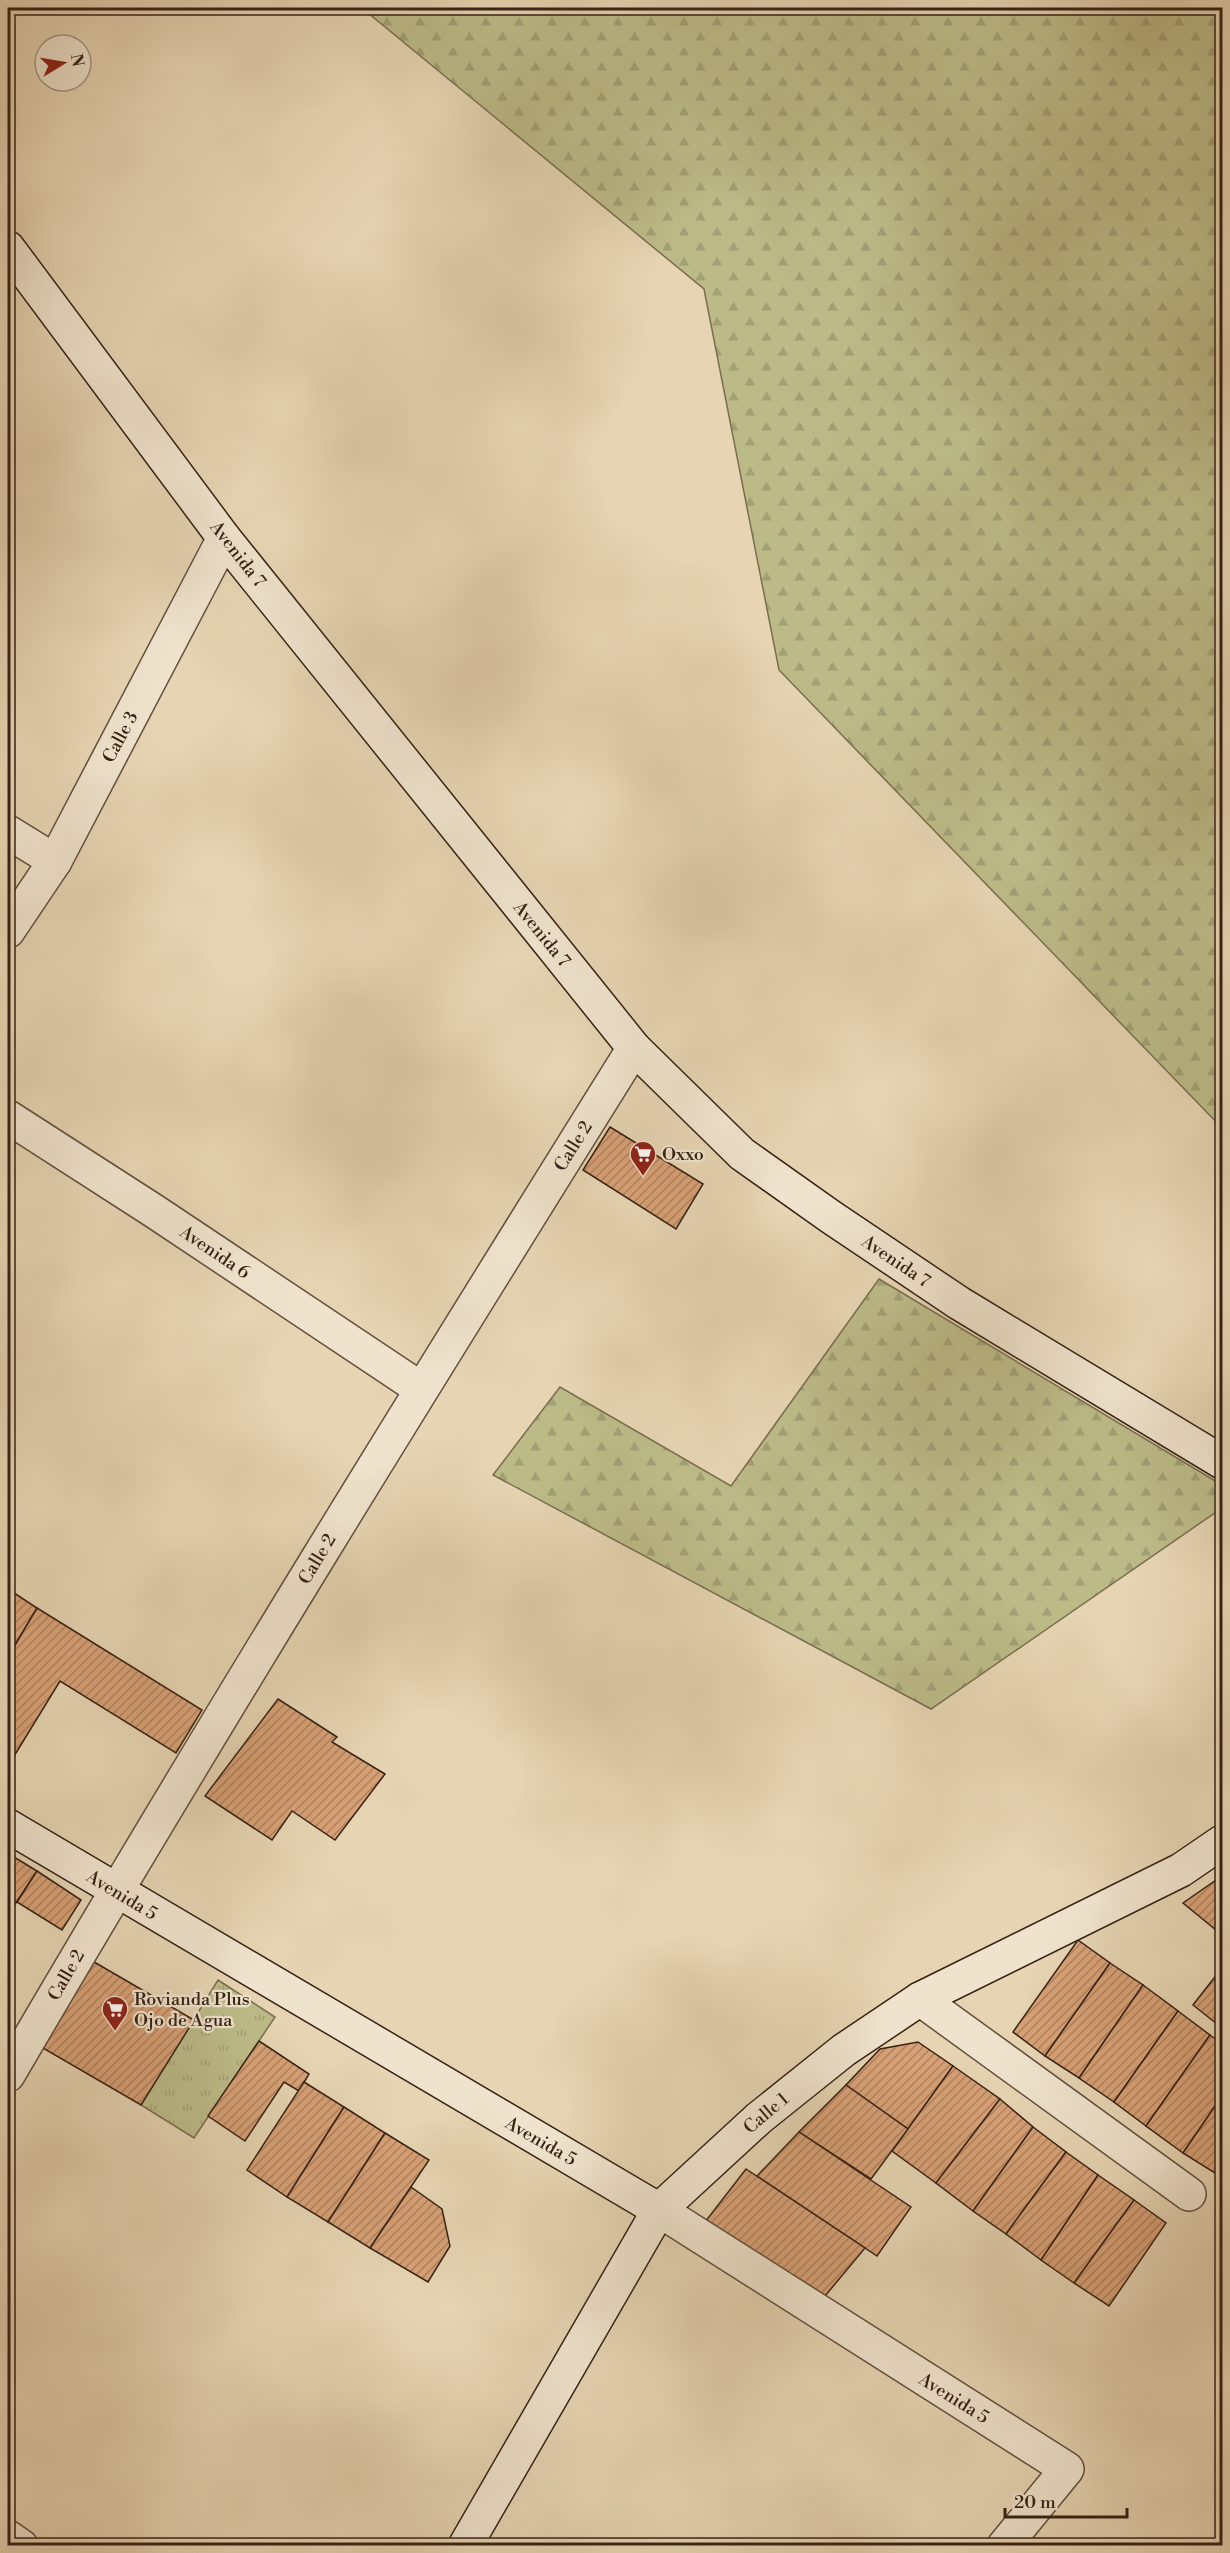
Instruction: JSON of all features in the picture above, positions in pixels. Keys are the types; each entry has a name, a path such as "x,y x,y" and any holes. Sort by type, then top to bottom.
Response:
{"street":[{"name":"Avenida 7","path":"8,248 224,538 634,1048 742,1154 831,1217 959,1303 1222,1462"},
{"name":"Calle 3","path":"8,931 55,861 224,538"},
{"path":"8,832 55,861"},
{"name":"Calle 2","path":"8,2075 115,1891 421,1389 634,1048"},
{"name":"Avenida 6","path":"8,1117 421,1389"},
{"name":"Avenida 5","path":"8,1826 659,2210 1067,2469 1004,2546"},
{"name":"Calle 1","path":"465,2546 659,2210 759,2118 844,2050 920,2000 1181,1870 1222,1842"},
{"path":"920,2000 1189,2194"},
{"path":"8,2537 21,2546"}],"green space":[{"path":"362,8 1222,8 1222,1128 779,670 704,289"},
{"path":"879,1279 1222,1485 1222,1508 931,1709 493,1475 560,1387 731,1486"},
{"path":"218,1980 275,2017 194,2138 141,2105"}],"building":[{"name":"Oxxo","path":"610,1127 703,1184 676,1229 583,1170"},
{"path":"8,1589 37,1608 8,1657"},
{"path":"37,1608 202,1710 176,1753 60,1681 8,1766 8,1657"},
{"path":"278,1699 337,1737 332,1742 385,1774 335,1840 292,1811 272,1840 205,1796"},
{"path":"14,1857 37,1871 8,1915 8,1867"},
{"path":"37,1871 81,1900 62,1930 17,1902"},
{"path":"1222,1876 1222,1935 1183,1903"},
{"path":"1078,1940 1110,1963 1045,2056 1013,2032"},
{"name":"Rovianda Plus Ojo de Agua","path":"89,1959 194,2020 141,2105 36,2044"},
{"path":"1110,1963 1143,1985 1079,2078 1045,2056"},
{"path":"1222,1968 1222,2028 1193,2005"},
{"path":"1143,1985 1178,2011 1114,2102 1079,2078"},
{"path":"1178,2011 1210,2035 1146,2126 1114,2102"},
{"path":"1210,2035 1222,2044 1222,2096 1183,2153 1146,2126"},
{"path":"259,2041 309,2074 299,2091 284,2082 245,2141 208,2116"},
{"path":"918,2042 953,2066 908,2129 846,2085 880,2049"},
{"path":"953,2066 1000,2099 936,2183 892,2151"},
{"path":"304,2082 344,2107 287,2197 247,2170"},
{"path":"846,2085 908,2129 871,2179 799,2132"},
{"path":"1222,2096 1222,2169 1218,2175 1183,2153"},
{"path":"1000,2099 1033,2127 973,2211 936,2183"},
{"path":"344,2107 385,2133 328,2222 287,2197"},
{"path":"1033,2127 1066,2152 1006,2234 973,2211"},
{"path":"799,2132 911,2207 877,2256 757,2176"},
{"path":"385,2133 429,2160 370,2248 328,2222"},
{"path":"1066,2152 1098,2175 1041,2260 1006,2234"},
{"path":"746,2169 865,2248 820,2302 705,2222"},
{"path":"1098,2175 1134,2200 1074,2283 1041,2260"},
{"path":"411,2187 442,2209 450,2246 428,2282 370,2248"},
{"path":"1134,2200 1166,2223 1109,2306 1074,2283"}],"place":[{"name":"Oxxo","path":"643,1177"},
{"name":"Rovianda Plus Ojo de Agua","path":"115,2032"}]}
